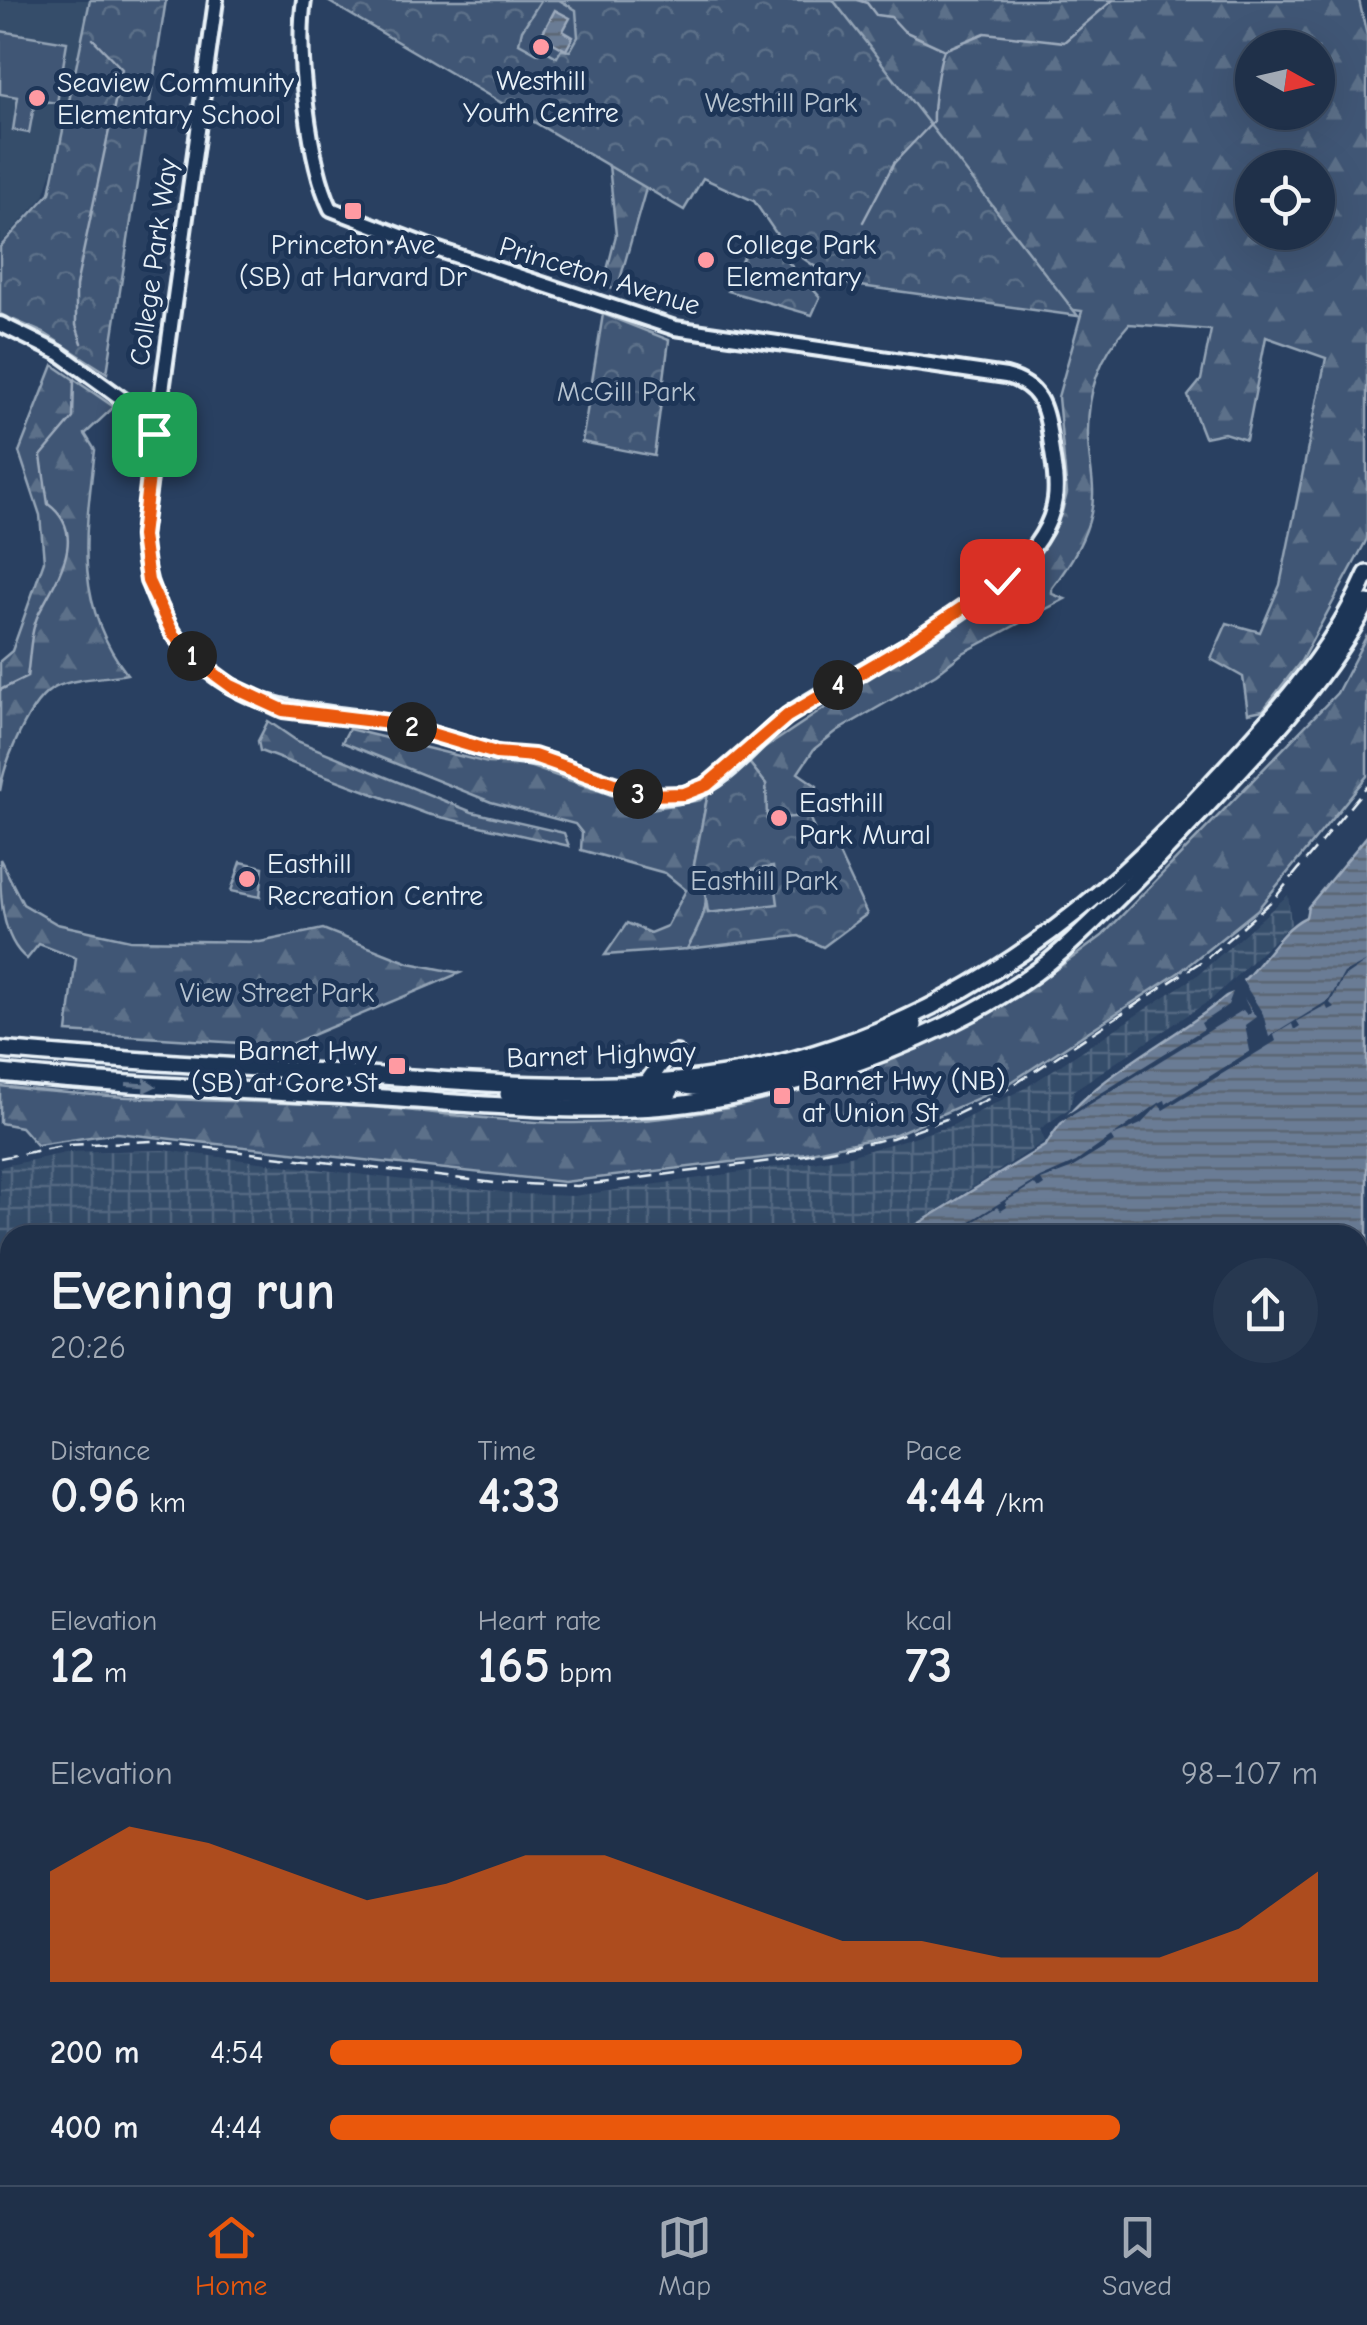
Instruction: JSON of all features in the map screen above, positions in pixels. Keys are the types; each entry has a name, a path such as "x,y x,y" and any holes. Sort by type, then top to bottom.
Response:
{"main road":[{"name":"Barnet Highway","path":"0,1050 518,1084 675,1081 820,1049 922,1010 988,978 1064,925 1141,857 1286,702 1340,626 1367,574"},
{"name":"Barnet Highway","path":"0,1072 560,1109 696,1102 806,1079 883,1052 996,996 1062,951 1136,880 1296,710 1367,603"},
{"path":"0,1059 560,1097 666,1094 675,1081 686,1088 704,1088 839,1055 938,1014 1068,936 1077,935"},
{"path":"647,1083 664,1059 679,1050 690,1064 708,1076"}],"street":[{"name":"College Park Way","path":"216,0 144,505 143,560 155,601 173,634 197,661 231,686 283,710 398,724 496,753 534,756 640,794 660,797 693,792 723,773 787,716 903,648 1002,581 1033,550 1055,499 1047,413 1036,392"},
{"name":"Princeton Avenue","path":"304,0 306,80 316,172 331,210 430,248 675,328 1006,376 1036,392"},
{"path":"0,324 58,353 128,404 157,412"}],"shaded area":[{"name":"Seaview Community Elementary School","path":"0,0 106,0 44,196 0,244"},
{"path":"555,10 570,18 563,31 573,37 566,50 541,36"},
{"path":"1367,836 1367,1225 916,1225 1046,1145 1065,1119 1113,1075 1196,1019 1247,977 1289,928 1306,917 1308,907"},
{"path":"1288,895 1291,924 1212,999 1074,1090 1070,1108 1040,1129 1045,1141 914,1225 0,1225 0,1167 70,1152 163,1150 518,1194 574,1196 846,1157 951,1126 1027,1087 1199,974"}],"green space":[{"path":"90,0 166,0 107,373 44,333 0,314 0,247 50,193"},
{"name":"Westhill Park","path":"326,0 833,0 1078,316 839,283 784,245 754,201 703,178 684,210"},
{"path":"541,0 559,0 576,10 578,37 570,51 561,50 557,57 543,49 539,54 519,43 522,30"},
{"path":"586,0 1359,0 1367,36 1367,539 1301,661 1263,710 1248,713 1243,677 1211,659 1227,623 1260,632 1280,585 1326,358 1266,337 1246,440 1224,433 1204,437 1188,396 1201,380 1211,330 1129,324 1110,349 1093,390 1088,436 1093,503 1081,543 1052,588 1052,594 1065,599 963,653 936,674 837,731 814,749 798,773 817,786 809,816 767,819 766,784 747,760 1029,570 1062,512 1067,493 1058,397 1082,311 843,279 759,199"},
{"path":"0,31 67,42 57,103 35,100 29,133 13,130 18,97 0,94"},
{"path":"609,165 649,178 617,290 603,286 616,235"},
{"path":"776,249 820,297 812,315 728,291 745,253"},
{"name":"McGill Park","path":"603,314 669,340 654,456 582,442"},
{"path":"53,365 114,407 85,434 95,450 87,566 98,621 127,674 72,682 46,694 19,733 0,791 0,661 12,651 44,561 40,515 19,452"},
{"path":"1367,635 1367,776 1257,910 1181,971 1004,1087 896,1134 806,1153 564,1182 117,1133 37,1145 21,1127 0,1123 0,1086 133,1097 356,1106 561,1123 635,1121 707,1112 778,1097 847,1076 914,1049 979,1016 1042,979 1102,936 1337,693"},
{"path":"268,721 297,741 472,812 564,833 569,846 427,814 260,751 258,741"},
{"path":"349,729 488,763 523,764 651,809 700,800 708,793 694,865 705,886 705,907 687,949 605,955 627,923 650,933 667,926 686,890 665,873 581,850 582,833 575,824 491,802 342,742"},
{"name":"Easthill Park","path":"747,760 766,784 767,819 809,816 817,837 838,852 867,914 823,947 799,936 687,949 705,907 705,886 694,865 708,793"},
{"name":"View Street Park","path":"0,859 23,904 57,924 130,940 260,942 323,929 409,963 460,973 286,1046 67,1032 76,958 39,944 27,959 18,950 3,914"},
{"name":"Easthill Recreation Centre","path":"241,862 263,867 260,897 231,891"},
{"path":"773,867 778,904 708,913 703,876"}],"pier":[{"path":"1367,961 1344,977 1330,1003 1334,1007 1328,1010 1326,1005 1297,1021 1300,1026 1294,1030 1292,1024 1274,1035 1276,1041 1163,1110 1159,1105 1141,1124 1111,1137 1159,1103 1165,1100 1166,1104 1250,1051 1245,1025 1256,1017 1244,998 1251,1013 1247,1015 1243,1010 1048,1130 1053,1123 1204,1029 1201,1023 1228,1005 1233,992 1225,995 1223,991 1240,977 1263,1014 1269,1037 1329,1000 1344,973"},
{"path":"1111,1137 1114,1142 1070,1169 1041,1180 1044,1185 1038,1189 1034,1184 1005,1202 1007,1207 1001,1211 997,1207 964,1225 1040,1178 1076,1162"}],"waterway":[{"path":"857,0 867,3 876,15 891,17 904,31 943,49"},
{"path":"863,222 894,163 933,122 944,50 985,33 1064,42 1113,0"},
{"path":"82,343 76,325 76,286 122,69 93,39"},
{"path":"0,690 27,677 35,622 65,558 67,530 48,504 41,456 73,418 74,379"}],"railway":[{"path":"0,1158 67,1145 152,1141 495,1183 577,1186 779,1160 892,1138 949,1118 1003,1092 1208,957 1274,899 1367,786"}],"place":[{"name":"Westhill Youth Centre","path":"541,47"},
{"name":"Seaview Community Elementary School","path":"37,98"},
{"name":"Princeton Ave (SB) at Harvard Dr","path":"353,211"},
{"name":"College Park Elementary","path":"706,260"},
{"name":"Easthill Park Mural","path":"779,818"},
{"name":"Easthill Recreation Centre","path":"247,879"},
{"name":"Barnet Hwy (SB) at Gore St","path":"397,1066"},
{"name":"Barnet Hwy (NB) at Union St","path":"782,1096"}],"route":[{"path":"154,434 142,536 148,581 173,634 197,661 231,686 283,710 398,724 457,738 496,753 534,756 645,795 684,794 707,785 787,716 903,648 1002,581"}]}
